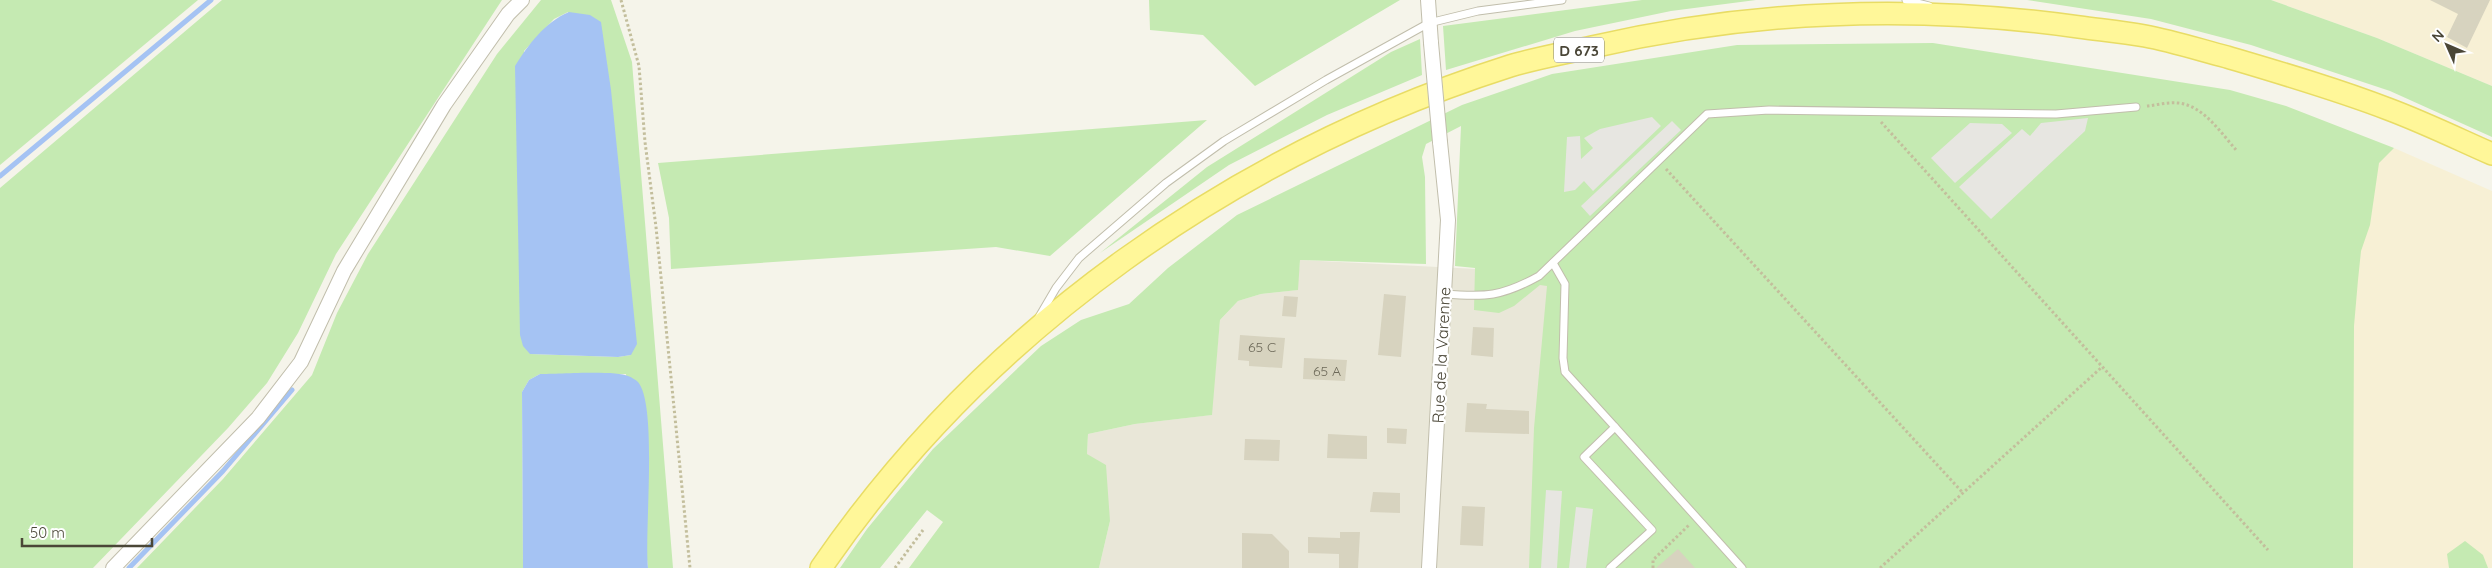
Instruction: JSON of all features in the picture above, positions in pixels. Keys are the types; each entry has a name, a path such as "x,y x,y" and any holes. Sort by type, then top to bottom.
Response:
{"main road":[{"name":"D 673","path":"821,568 852,524 896,470 960,399 1030,332 1090,284 1148,242 1259,174 1367,119 1513,65 1649,34 1751,19 1846,13 1961,14 2023,19 2145,36 2290,75 2389,109 2492,154"}],"street":[{"path":"113,568 258,418 301,362 344,271 444,105 508,14 522,0"},
{"path":"1428,0 1429,23"},
{"name":"Rue de la Varenne","path":"1429,23 1448,220 1429,568"}],"lane":[{"path":"1030,332 1056,288 1079,258 1166,183 1224,141 1326,80 1429,23 1478,11 1562,0"},
{"path":"1906,0 1961,14"},
{"path":"1444,294 1476,297 1497,295 1518,288 1539,276 1707,114 1769,110 2056,114 2136,107"},
{"path":"1552,263 1565,284 1562,358 1565,372 1742,568"},
{"path":"1610,568 1652,530 1584,457 1615,428"}],"path":[{"path":"622,0 639,66 645,142 656,227 690,568"},
{"path":"2136,107 2178,103 2194,106 2237,151"},
{"path":"1878,112 1881,122 2268,550"},
{"path":"1658,161 1963,493"},
{"path":"1880,568 2102,367"},
{"path":"1653,568 1653,560 1697,518"},
{"path":"895,568 923,530"}],"shaded area":[{"path":"2271,0 2492,0 2492,86 2377,38"},
{"path":"1652,117 1661,126 1593,191 1584,181 1575,190 1564,192 1567,137 1580,136 1581,159 1593,148 1584,138 1600,129"},
{"path":"2088,118 2085,131 1991,219 1959,187 2022,129 2030,136 2041,123"},
{"path":"1672,121 1681,130 1590,216 1581,206"},
{"path":"1970,123 2002,124 2012,133 1955,183 1931,158"},
{"path":"2394,148 2492,191 2492,568 2312,568 2322,216"},
{"path":"1300,260 1536,272 1574,284 1751,568 1099,568 1110,521 1087,454 1088,434 1135,424 1211,415 1220,320 1238,301 1261,294 1297,290"},
{"path":"1546,490 1562,491 1557,568 1541,568"},
{"path":"1576,507 1593,509 1586,568 1569,568"}],"green space":[{"path":"0,0 198,0 0,165"},
{"path":"222,0 502,0 336,254 298,333 267,383 228,428 93,568 0,568 0,188"},
{"path":"541,0 611,0 632,62 673,568 648,568 626,374 540,374 529,380 522,392 523,568 137,568 223,479 312,375 337,313 368,254 497,54","holes":["568,12 631,355 618,357 530,354 524,51 554,19"]},
{"path":"1149,0 1400,0 1255,86 1203,35 1150,30"},
{"path":"1642,0 1756,0 1671,11 1575,31 1446,70 1443,26"},
{"path":"2027,0 2271,0 2377,38 2492,86 2492,137 2390,91 2251,45 2151,19"},
{"path":"1420,39 1422,75 1327,115 1229,165 1100,253 1207,167 1391,52"},
{"path":"1933,43 2230,90 2286,106 2394,148 2379,163 2370,225 2361,251 2358,280 2354,326 2353,568 1529,568 1534,428 1547,286 1540,285 1514,306 1499,313 1474,310 1475,268 1455,266 1461,126 1426,144 1422,157 1425,177 1426,264 1300,260 1298,290 1261,294 1238,301 1220,320 1212,415 1135,424 1088,434 1087,454 1106,465 1110,521 1099,568 909,568 943,522 927,510 880,568 840,568 867,529 933,449 1041,346 1081,320 1129,304 1168,268 1237,215 1462,105 1552,74 1737,45"},
{"path":"1207,120 1050,256 996,247 671,269 669,218 658,163"},
{"path":"2465,541 2483,555 2488,568 2449,568 2447,554"}],"water":[{"path":"569,12 590,15 601,22 611,90 637,344 631,355 618,357 530,354 523,346 520,335 515,66 531,42 545,28 560,16"},
{"path":"612,373 628,376 638,382 644,395 649,442 648,568 523,568 522,392 529,380 540,374"}],"building":[{"path":"2430,0 2490,0 2467,48 2447,37 2458,14"},
{"path":"1384,294 1406,296 1401,357 1378,355"},
{"path":"1284,296 1298,297 1296,317 1282,316"},
{"path":"1473,327 1494,328 1493,357 1471,355"},
{"path":"1240,335 1285,338 1282,368 1249,366 1249,361 1238,360"},
{"path":"1304,358 1347,360 1345,381 1303,379"},
{"path":"1467,403 1487,404 1486,409 1529,411 1529,434 1465,432"},
{"path":"1387,428 1407,429 1406,444 1387,443"},
{"path":"1328,434 1367,436 1367,459 1327,458"},
{"path":"1245,439 1280,440 1279,461 1244,460"},
{"path":"1373,492 1400,493 1400,513 1370,512"},
{"path":"1462,506 1485,507 1483,546 1460,545"},
{"path":"1340,532 1360,532 1358,568 1339,568 1339,554 1308,553 1308,537 1340,538"},
{"path":"1242,533 1272,534 1289,551 1289,568 1242,568"},
{"path":"1678,549 1695,568 1656,568"}],"waterway":[{"path":"0,176 211,0"},
{"path":"129,568 223,471 292,390"}]}
